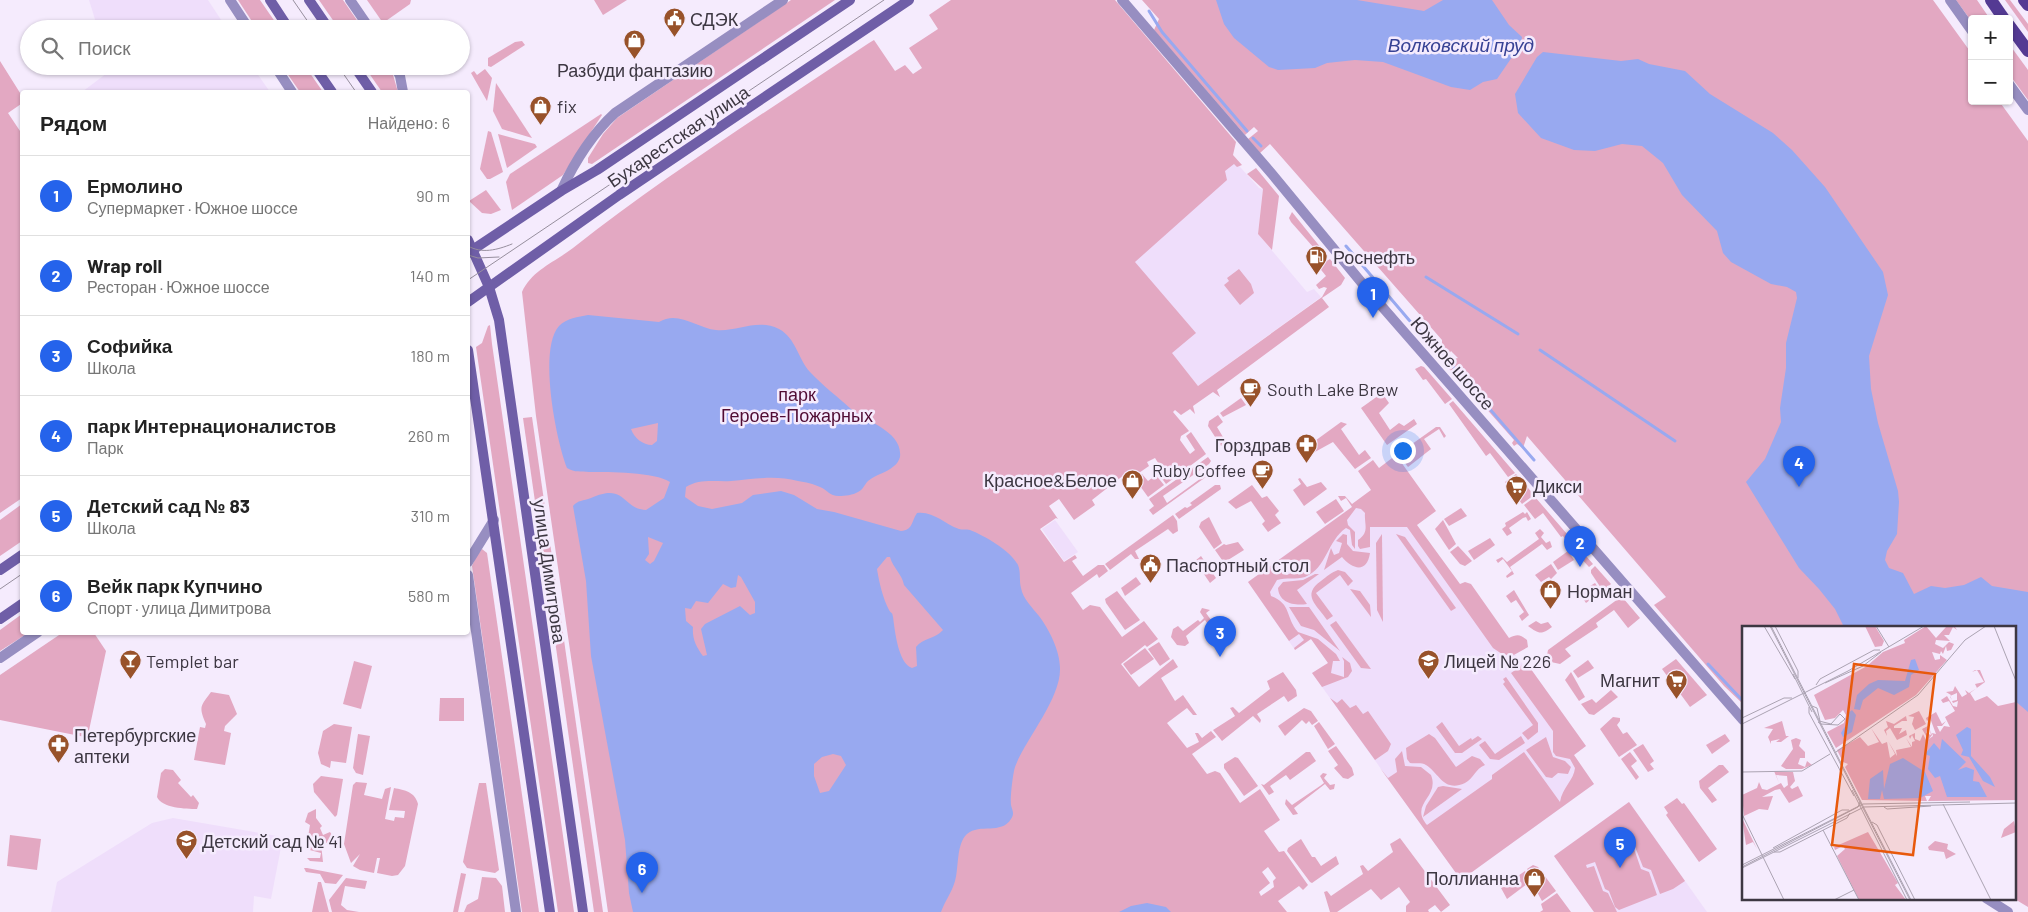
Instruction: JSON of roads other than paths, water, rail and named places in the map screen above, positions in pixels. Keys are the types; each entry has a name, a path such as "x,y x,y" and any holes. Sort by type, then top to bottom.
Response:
{"main road":[{"path":"1991,0 2001,15"},
{"path":"2024,0 2028,5"},
{"path":"2013,30 2028,51"}],"street":[{"path":"230,0 244,20"},
{"path":"270,0 283,20"},
{"path":"309,0 323,20"},
{"path":"350,0 364,20"},
{"path":"561,191 567,176 602,124 615,113 783,0"},
{"name":"Бухарестская улица","path":"470,251 561,191 597,170 850,0"},
{"name":"Бухарестская улица","path":"470,301 618,195 909,0"},
{"name":"Южное шоссе","path":"1122,0 1272,174 1370,294 1742,719"},
{"path":"1950,0 1968,25"},
{"path":"281,75 291,90"},
{"path":"320,75 331,90"},
{"path":"360,75 371,90"},
{"path":"400,75 403,90"},
{"path":"2013,89 2028,110"},
{"name":"улица Димитрова","path":"470,251 489,287 499,320 583,912"},
{"path":"470,363 550,912"},
{"path":"470,559 494,520"},
{"path":"0,570 20,556"},
{"path":"470,590 516,912"},
{"path":"0,618 20,605"},
{"path":"0,658 34,635"},
{"path":"1989,900 2008,912"}],"water":[{"name":"Волковский пруд","path":"1216,0 1357,0 1424,11 1443,0 1492,0 1509,25 1522,37 1521,44 1497,79 1483,82 1470,90 1451,87 1383,62 1355,60 1327,63 1315,68 1278,70 1269,67 1234,38 1224,24"},
{"name":"Волковский пруд","path":"1543,52 1621,61 1638,59 1649,64 1685,71 1710,94 1773,133 1792,150 1825,187 1883,272 1888,295 1869,356 1871,389 1878,423 1898,491 1899,502 1897,534 1887,551 1885,560 1889,568 1903,573 1914,594 1931,586 1945,588 1964,585 1981,577 1992,586 2028,592 2028,712 2016,702 2016,626 1844,626 1835,609 1799,568 1746,482 1765,459 1781,422 1780,408 1786,368 1786,343 1797,298 1796,292 1787,287 1771,284 1731,262 1723,253 1717,231 1682,195 1663,163 1642,146 1622,144 1595,151 1574,150 1541,138 1518,113 1515,94 1537,57"},
{"path":"588,315 659,322 673,318 716,330 755,325 771,326 779,329 793,343 806,367 815,377 851,409 890,434 896,440 899,448 900,457 895,465 871,479 861,490 851,495 836,496 812,484 781,478 702,481 686,487 685,497 698,506 712,509 742,503 753,495 781,491 794,495 817,509 901,531 910,527 917,513 929,514 959,529 970,530 997,544 1018,565 1022,592 1046,627 1056,648 1060,661 1059,680 1049,705 1015,767 1011,797 1012,817 1002,827 978,829 963,838 959,850 955,881 941,912 633,912 629,893 625,840 591,656 586,581 573,506 581,501 611,493 623,498 638,509 646,510 664,498 670,482 643,474 578,472 567,468 554,417 549,374 550,354 553,338 559,326 569,320","holes":["658,423 657,441 652,445 645,444 637,438 631,429","648,537 663,543 654,561 650,564 645,560 649,554","887,557 890,557 904,585 943,630 916,647 917,666 912,668 907,665 900,653 892,614 883,596 877,569","738,575 741,577 755,602 755,613 750,615 740,606 705,624 701,629 707,655 703,656 695,642 693,627 686,621 685,608 691,609 696,601 708,603 723,584 731,588 736,587","833,754 841,756 846,765 829,791 820,793 814,776 814,764 822,757"]},
{"path":"1147,903 1166,907 1171,912 1119,912 1131,906"}],"waterway":[{"path":"1149,11 1162,32 1247,131"},
{"path":"1253,138 1261,146"},
{"path":"1346,246 1409,320 1446,358"},
{"path":"1426,277 1518,334"},
{"path":"1540,350 1675,441"},
{"path":"1449,362 1534,460"},
{"path":"1708,664 1742,700"}],"tram line":[{"path":"293,0 307,20"},
{"path":"470,279 884,0"},
{"path":"344,75 355,90"},
{"path":"470,247 479,250 490,250 512,244"},
{"path":"470,256 478,258 499,257"},
{"path":"0,589 20,575"}],"place":[{"name":"СДЭК","path":"674,38"},
{"name":"Разбуди фантазию","path":"635,59"},
{"name":"fix","path":"541,125"},
{"name":"Роснефть","path":"1317,276"},
{"name":"Ермолино","path":"1373,318"},
{"name":"South Lake Brew","path":"1251,408"},
{"name":"Горздрав","path":"1307,464"},
{"name":"парк Интернационалистов","path":"1799,487"},
{"name":"Ruby Coffee","path":"1262,489"},
{"name":"Красное&Белое","path":"1133,499"},
{"name":"Дикси","path":"1517,505"},
{"name":"Wrap roll","path":"1580,567"},
{"name":"Паспортный стол","path":"1150,584"},
{"name":"Норман","path":"1551,610"},
{"name":"Софийка","path":"1220,657"},
{"name":"Templet bar","path":"130,680"},
{"name":"Лицей № 226","path":"1428,680"},
{"name":"Магнит","path":"1676,699"},
{"name":"Петербургские аптеки","path":"58,764"},
{"name":"Детский сад № 41","path":"186,860"},
{"name":"Детский сад № 83","path":"1620,868"},
{"name":"Вейк парк Купчино","path":"642,893"},
{"name":"Поллианна","path":"1535,897"}],"park label":[{"name":"парк Героев-Пожарных","path":"797,404"}]}
